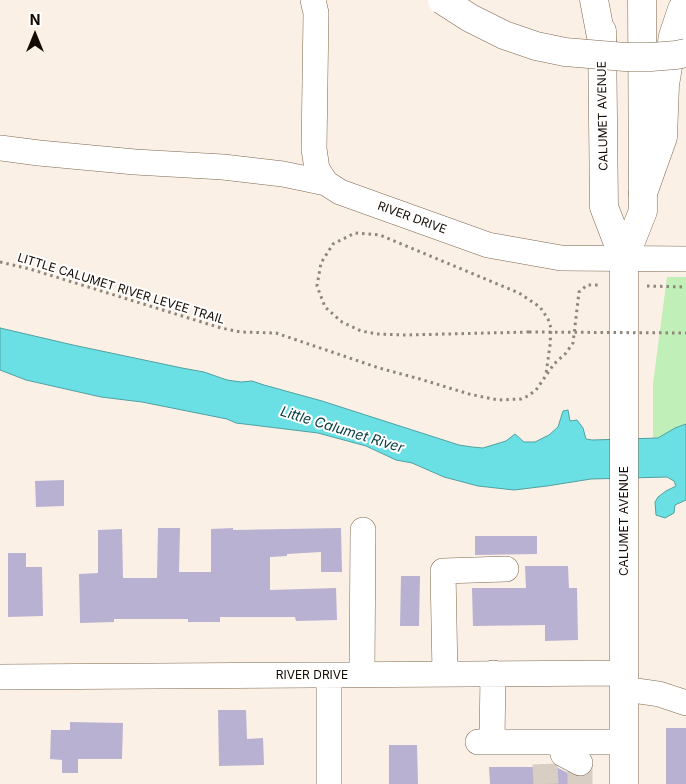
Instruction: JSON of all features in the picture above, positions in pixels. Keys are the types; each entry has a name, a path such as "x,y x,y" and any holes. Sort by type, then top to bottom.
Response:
{"main road":[{"path":"442,0 470,18 536,46 565,52 625,57 686,53"},
{"path":"594,0 602,42"},
{"name":"CALUMET AVENUE","path":"602,0 604,207 624,259 624,784"},
{"name":"CALUMET AVENUE","path":"624,259 643,211 642,0"},
{"path":"643,193 663,137 665,85 672,36 686,3"}],"street":[{"path":"313,0 316,13 314,149 317,169 326,183"},
{"name":"RIVER DRIVE","path":"0,148 135,162 224,167 283,174 326,183 340,192 488,244 561,258 686,259"},
{"path":"362,674 363,530"},
{"path":"446,674 443,571 506,569"},
{"path":"493,673 485,742 563,757 624,742"},
{"name":"RIVER DRIVE","path":"0,677 493,673 624,681 686,703"},
{"path":"329,675 329,784"}],"path":[{"name":"LITTLE CALUMET RIVER LEVEE TRAIL","path":"546,374 550,345 551,328 548,319 540,308 519,293 380,235 355,233 334,244 321,263 317,286 325,308 342,322 377,334 529,332 686,333"},
{"name":"LITTLE CALUMET RIVER LEVEE TRAIL","path":"0,262 30,269 221,328 241,332 276,332 379,368 469,394 498,400 521,399 528,396 536,390 554,364 566,353 573,343 579,292 587,285"},
{"path":"671,286 686,287"}],"green space":[{"path":"667,277 686,277 686,424 653,439 653,384"}],"water":[{"name":"Little Calumet River","path":"0,328 204,372 227,380 252,381 322,401 459,445 472,447 483,448 506,441 515,434 524,442 535,442 549,435 558,427 563,411 568,410 570,421 577,420 583,428 586,439 592,440 658,438 686,424 686,500 675,505 674,513 665,518 656,515 655,502 658,497 676,486 674,481 667,477 591,479 514,490 478,486 444,477 412,463 396,460 366,446 318,433 236,423 227,419 142,402 101,397 26,380 0,370"}],"building":[{"path":"64,480 64,506 36,507 35,481"},
{"path":"158,528 180,528 179,572 211,572 211,529 341,528 342,572 321,572 321,552 270,557 270,590 336,588 337,620 296,621 295,617 220,617 220,622 188,622 188,619 114,619 114,622 80,623 79,574 98,573 98,530 122,529 123,578 157,578"},
{"path":"475,536 537,536 537,554 475,555"},
{"path":"8,553 26,553 26,567 42,567 43,616 8,617"},
{"path":"525,566 568,566 569,588 577,588 578,640 545,641 545,625 473,626 472,588 526,588"},
{"path":"401,576 420,576 419,626 400,626"},
{"path":"218,710 246,710 247,739 263,738 264,765 219,766"},
{"path":"70,722 123,723 122,759 78,759 78,773 62,773 62,760 50,759 51,730 70,730"},
{"path":"666,728 686,728 686,784 666,784"},
{"path":"389,745 417,745 418,784 389,784"},
{"path":"541,764 553,764 574,776 585,776 586,784 490,784 489,767 541,767"}],"tunnel":[{"path":"580,763 580,784"},
{"path":"545,764 546,784"}]}
